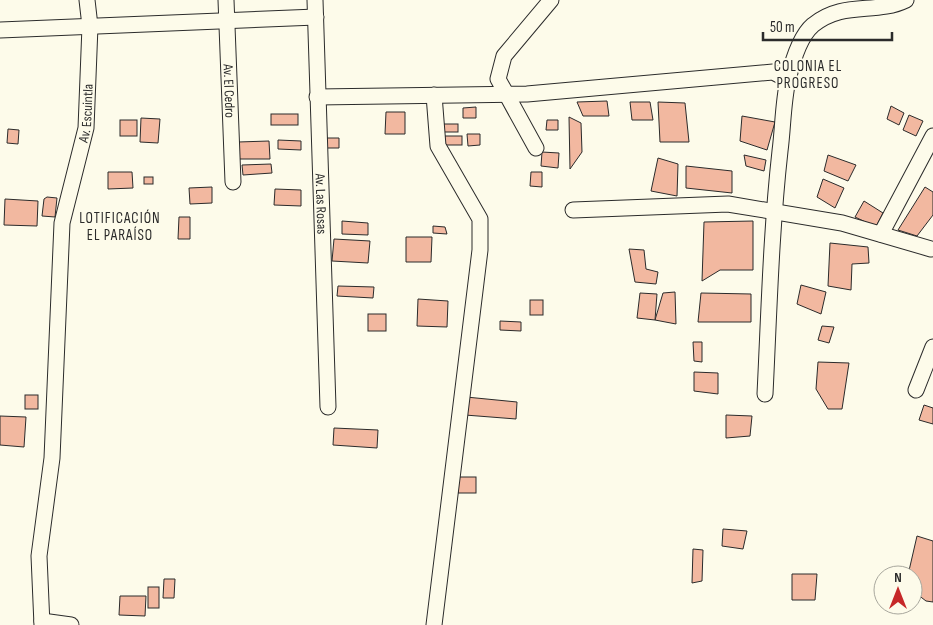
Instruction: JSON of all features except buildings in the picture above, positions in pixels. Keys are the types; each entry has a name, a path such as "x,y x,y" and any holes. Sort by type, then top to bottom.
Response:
{"street":[{"name":"Av. Escuintla","path":"42,623 39,556 52,458 62,223 86,128 90,26 87,0"},
{"name":"Av. El Cedro","path":"226,0 233,182"},
{"name":"Av. Las Rosas","path":"316,0 317,97 328,407"},
{"path":"536,148 498,79 504,56 551,0"},
{"path":"765,394 773,210 788,80 804,35 813,24 835,10 894,4 906,0"},
{"path":"0,30 316,17"},
{"path":"317,97 506,94 773,72 788,80"},
{"path":"434,95 438,146 480,219 480,250 434,625"},
{"path":"881,234 933,136"},
{"path":"573,210 728,204 842,223 931,249"},
{"path":"916,390 933,347"},
{"path":"42,623 71,625"}],"district":[{"name":"COLONIA EL PROGRESO","path":"808,74"},
{"name":"LOTIFICACIÓN EL PARAÍSO","path":"120,226"}]}
